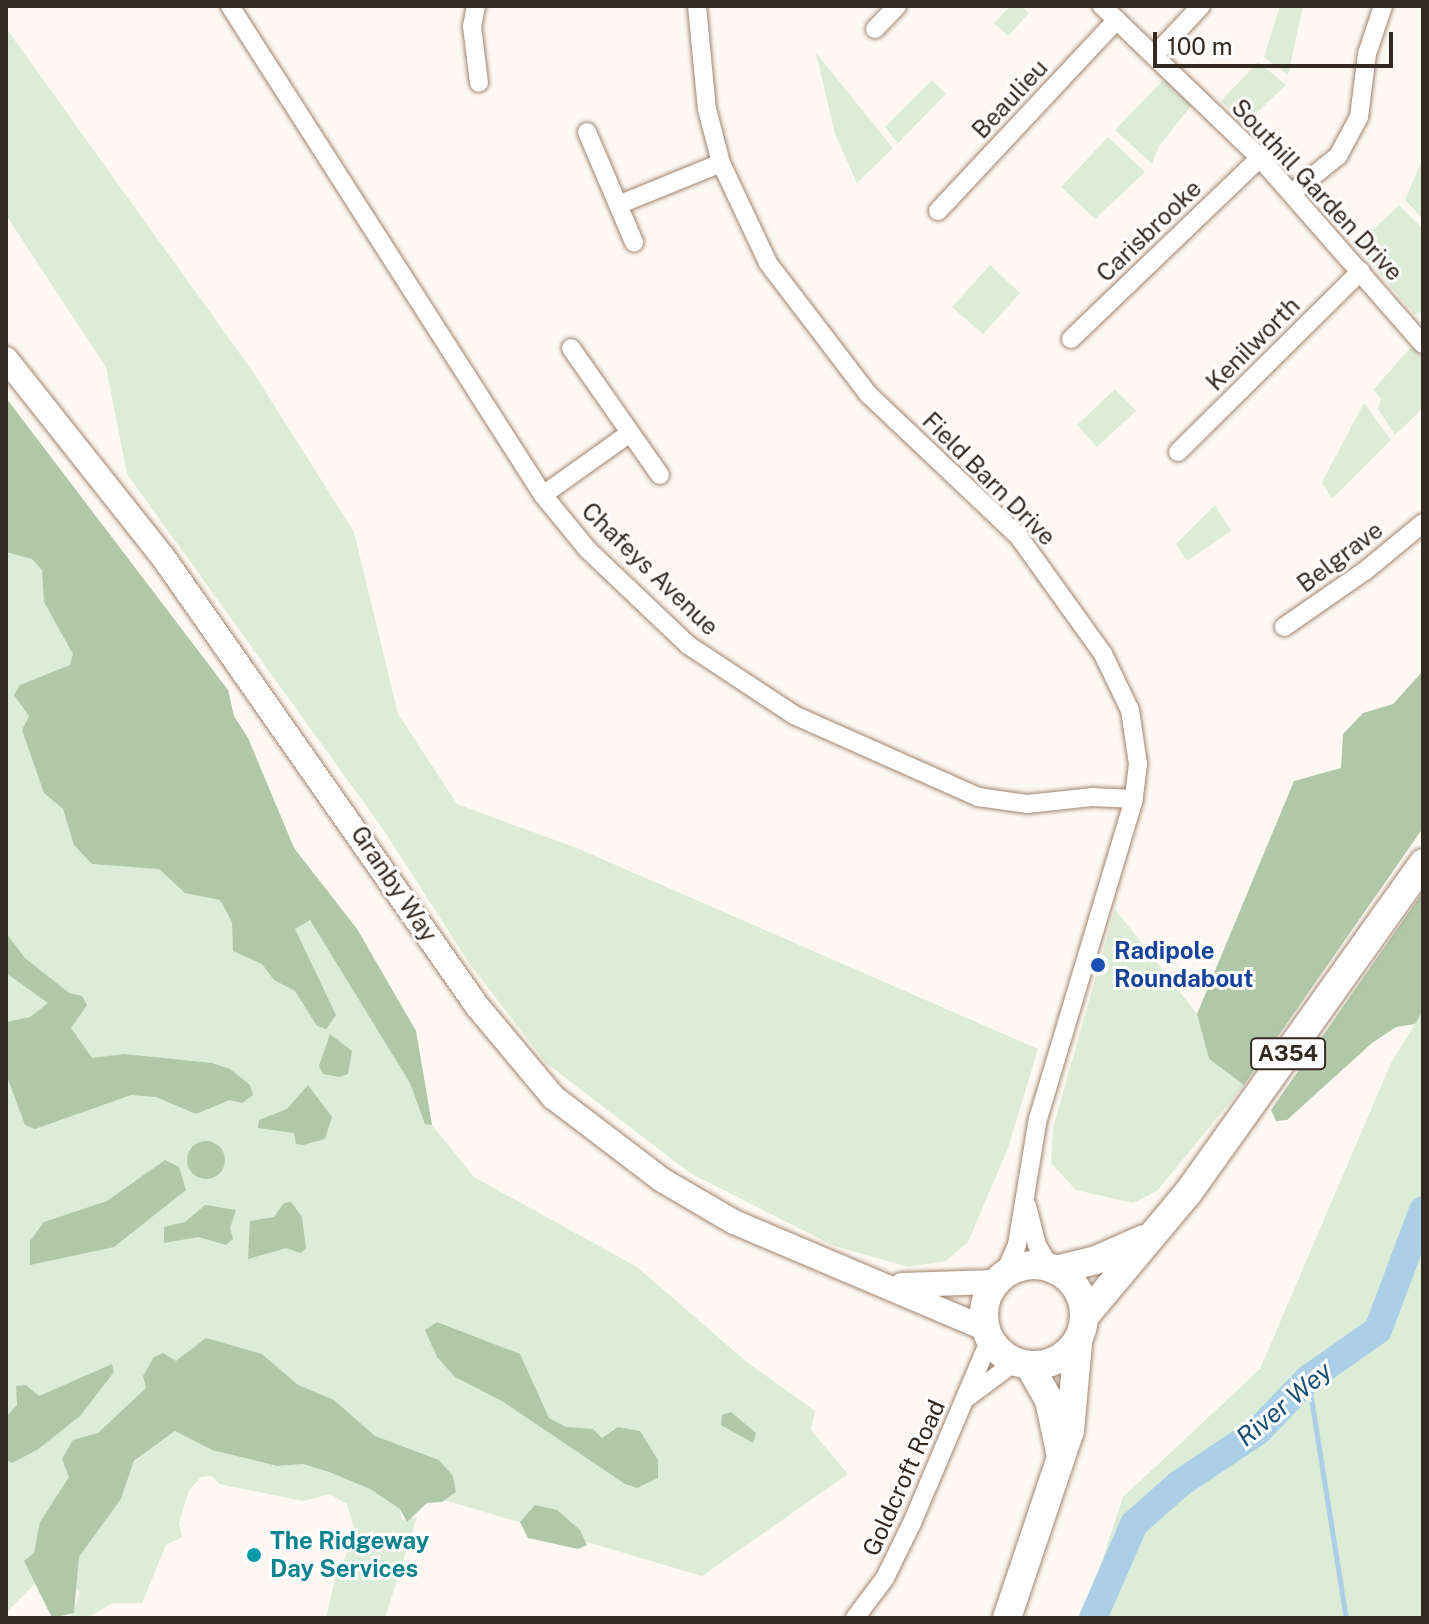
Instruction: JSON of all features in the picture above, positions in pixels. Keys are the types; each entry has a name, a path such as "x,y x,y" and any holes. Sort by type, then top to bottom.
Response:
{"highway":[{"name":"A354","path":"1022,1364 1051,1362 1082,1329 1145,1239 1205,1171 1423,863"},
{"name":"A354","path":"1000,1277 1028,1264 1052,1268 1096,1260 1145,1239"},
{"path":"1007,1618 1047,1510 1060,1453 1074,1415 1082,1329 1078,1292 1052,1268"},
{"path":"1000,1277 985,1307 988,1334 1022,1364 1049,1400 1060,1453"}],"main road":[{"name":"Granby Way","path":"6,359 163,557 477,1006 553,1097 662,1180 734,1222 888,1285 988,1334"},
{"name":"Granby Way","path":"888,1285 1000,1277"}],"street":[{"path":"476,6 472,26 479,83"},
{"name":"Field Barn Drive","path":"697,6 707,109 721,163 768,263 868,394 1019,537 1089,632 1130,710 1138,764 1134,799 1038,1118 1026,1199 1000,1277"},
{"path":"875,29 897,6"},
{"name":"Southill Garden Drive","path":"1102,6 1293,192 1423,344"},
{"path":"1155,55 1201,6"},
{"path":"1293,192 1338,156 1359,117 1367,54 1383,6"},
{"name":"Chafeys Avenue","path":"236,8 543,495 588,550 688,645 794,715 978,797 1027,804 1092,797 1134,799"},
{"name":"Beaulieu","path":"938,211 1117,20"},
{"path":"587,132 634,242"},
{"name":"Carisbrooke","path":"1071,339 1260,158"},
{"path":"618,205 721,163"},
{"name":"Kenilworth","path":"1178,452 1361,271"},
{"path":"571,348 660,475"},
{"path":"543,495 630,433"},
{"name":"Belgrave","path":"1284,627 1365,571 1423,523"},
{"name":"Field Barn Drive","path":"1026,1199 1037,1245 1052,1268"},
{"name":"Goldcroft Road","path":"855,1618 885,1578 941,1446 968,1397 988,1334"},
{"name":"Goldcroft Road","path":"968,1397 1022,1364"}],"green space":[{"path":"1010,6 1021,6 1029,13 1008,36 994,23"},
{"path":"1280,6 1303,6 1288,75 1264,57"},
{"path":"6,28 253,372 354,532 398,714 457,804 579,849 1038,1049 1008,1148 968,1242 946,1261 908,1267 834,1246 690,1173 546,1063 469,963 385,832 127,474 106,367 6,215"},
{"path":"816,53 893,148 857,183 835,134"},
{"path":"1258,62 1286,85 1245,124 1221,101"},
{"path":"1167,76 1194,102 1159,146 1152,164 1115,130"},
{"path":"932,80 946,94 898,143 885,127"},
{"path":"1108,137 1145,172 1095,219 1061,187"},
{"path":"1423,158 1423,219 1405,200"},
{"path":"1399,205 1423,229 1423,311 1415,315 1356,246"},
{"path":"990,265 1020,293 983,334 952,307"},
{"path":"1413,345 1423,358 1423,408 1395,435 1378,409 1381,398 1373,390"},
{"path":"1115,389 1136,411 1097,447 1077,425"},
{"path":"6,398 228,690 234,716 248,738 294,848 357,929 416,1031 432,1125 474,1177 637,1267 748,1363 815,1411 811,1430 848,1474 702,1576 159,1416 63,1556 6,1613"},
{"path":"6,398 228,690 234,716 248,738 294,848 357,929 416,1031 432,1125 425,1124 410,1083 310,920 295,929 336,1015 326,1029 317,1026 295,991 274,980 262,964 233,951 232,922 220,900 185,893 159,869 92,864 74,845 63,809 44,793 22,730 29,716 14,695 20,685 70,665 73,654 44,602 42,570 32,559 6,552"},
{"path":"1364,403 1391,440 1332,499 1322,482"},
{"path":"1215,505 1231,531 1187,561 1176,544"},
{"path":"1423,671 1423,828 1244,1085 1209,1059 1197,1014 1294,781 1341,768 1343,734 1363,713 1393,704"},
{"path":"1423,892 1423,1011 1415,1024 1396,1027 1372,1043 1287,1120 1276,1121 1271,1110"},
{"path":"1115,909 1197,1014 1209,1059 1244,1085 1157,1191 1133,1203 1076,1190 1051,1163 1053,1128"},
{"path":"6,933 25,958 69,993 82,996 87,1005 71,1028 92,1058 124,1054 212,1063 230,1069 250,1085 253,1095 242,1103 230,1100 196,1114 156,1097 131,1095 35,1129 25,1125 6,1074 6,1022 30,1017 48,1003 6,973"},
{"path":"1423,1011 1423,1618 1083,1618 1123,1497 1260,1369 1391,1063"},
{"path":"330,1034 352,1051 348,1074 340,1077 323,1074 319,1066"},
{"path":"308,1085 332,1117 325,1139 296,1144 294,1133 258,1128 259,1120 287,1109"},
{"path":"206,1141 219,1147 225,1160 219,1173 206,1179 193,1173 187,1160 193,1147"},
{"path":"165,1160 179,1167 186,1190 114,1247 30,1265 30,1241 44,1222 107,1201"},
{"path":"291,1202 302,1217 306,1248 301,1253 286,1248 248,1259 250,1221 274,1217 284,1203"},
{"path":"205,1205 236,1210 230,1228 233,1239 226,1245 198,1237 164,1243 164,1227 185,1222"},
{"path":"437,1322 520,1354 549,1418 566,1427 593,1429 602,1438 618,1427 640,1431 658,1460 658,1478 637,1488 625,1484 502,1401 455,1377 437,1357 425,1330"},
{"path":"206,1338 262,1354 298,1385 334,1400 375,1436 439,1460 453,1476 456,1492 442,1502 427,1503 407,1522 400,1509 370,1489 329,1472 303,1464 277,1466 212,1450 175,1431 134,1461 121,1499 79,1557 74,1613 52,1618 24,1561 34,1553 40,1522 69,1477 62,1459 73,1440 98,1433 146,1388 143,1376 154,1357 163,1353 176,1361"},
{"path":"112,1364 114,1372 80,1416 37,1450 12,1463 6,1460 6,1417 17,1405 16,1386 26,1385 39,1396"},
{"path":"731,1412 756,1433 753,1443 721,1425 722,1415"},
{"path":"175,1431 212,1450 277,1466 303,1464 329,1472 370,1489 400,1509 402,1520 417,1517 385,1618 326,1618 336,1575 356,1535 347,1504 330,1494 303,1501 219,1484 212,1476 201,1477 189,1490 179,1523 182,1537 166,1545 142,1603 113,1603 87,1618 70,1618 80,1593 74,1585 79,1557 121,1499 134,1462"},
{"path":"535,1505 557,1510 580,1530 587,1545 578,1549 528,1538 520,1522"}],"waterway":[{"name":"River Wey","path":"1093,1618 1134,1524 1179,1484 1258,1431 1308,1379 1378,1330 1423,1210"},
{"path":"1308,1379 1346,1618"}],"place":[{"name":"Radipole Roundabout","path":"1098,965"},
{"name":"The Ridgeway Day Services","path":"254,1555"}]}
